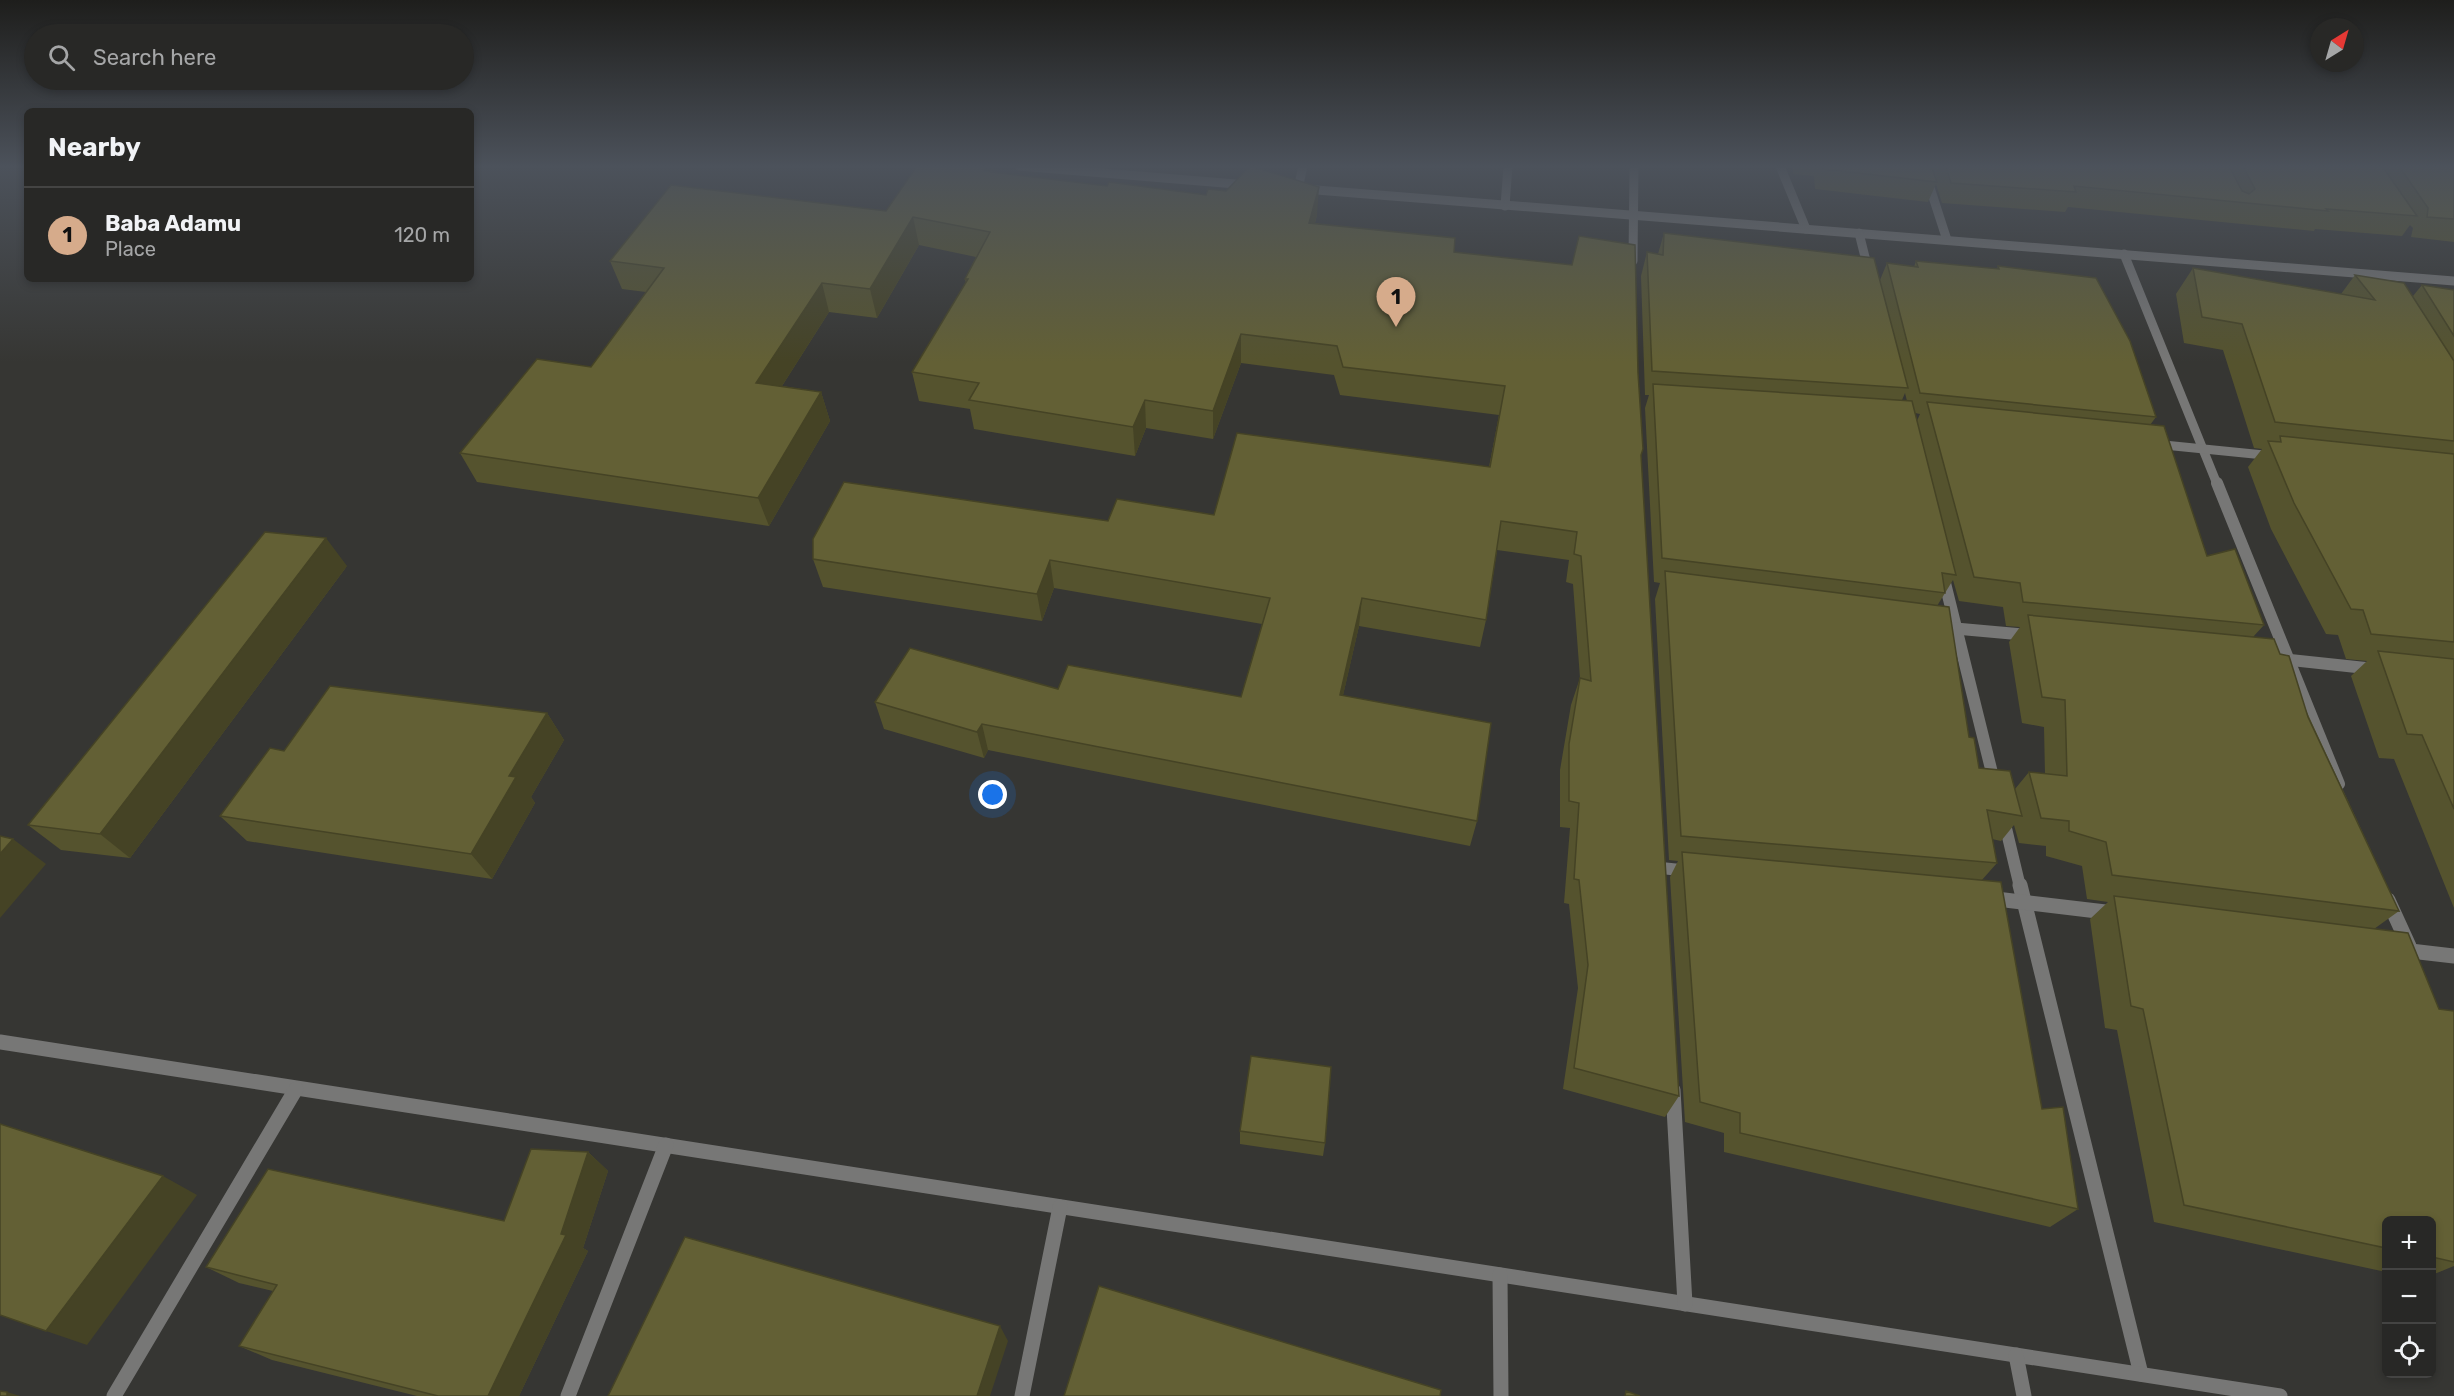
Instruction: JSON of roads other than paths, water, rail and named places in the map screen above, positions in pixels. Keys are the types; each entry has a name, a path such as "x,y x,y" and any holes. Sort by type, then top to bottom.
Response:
{"street":[{"path":"1632,231 1633,274"},
{"path":"1834,231 2454,281"},
{"path":"1944,231 1947,240"},
{"path":"1859,233 1874,291"},
{"path":"2124,254 2345,798"},
{"path":"2370,274 2376,284"},
{"path":"2144,443 2283,458"},
{"path":"1939,559 2141,1374"},
{"path":"1934,626 2040,637"},
{"path":"2265,658 2383,670"},
{"path":"1661,868 1708,873"},
{"path":"2384,892 2414,957"},
{"path":"1977,897 2130,915"},
{"path":"2388,949 2414,957 2454,956"},
{"path":"0,1042 2280,1396"},
{"path":"1672,1080 1685,1304"},
{"path":"114,1396 296,1089"},
{"path":"568,1396 666,1145"},
{"path":"1022,1396 1060,1207"},
{"path":"1500,1275 1501,1396"},
{"path":"2016,1355 2024,1396"}],"place":[{"name":"Baba Adamu","path":"1396,327"}]}
